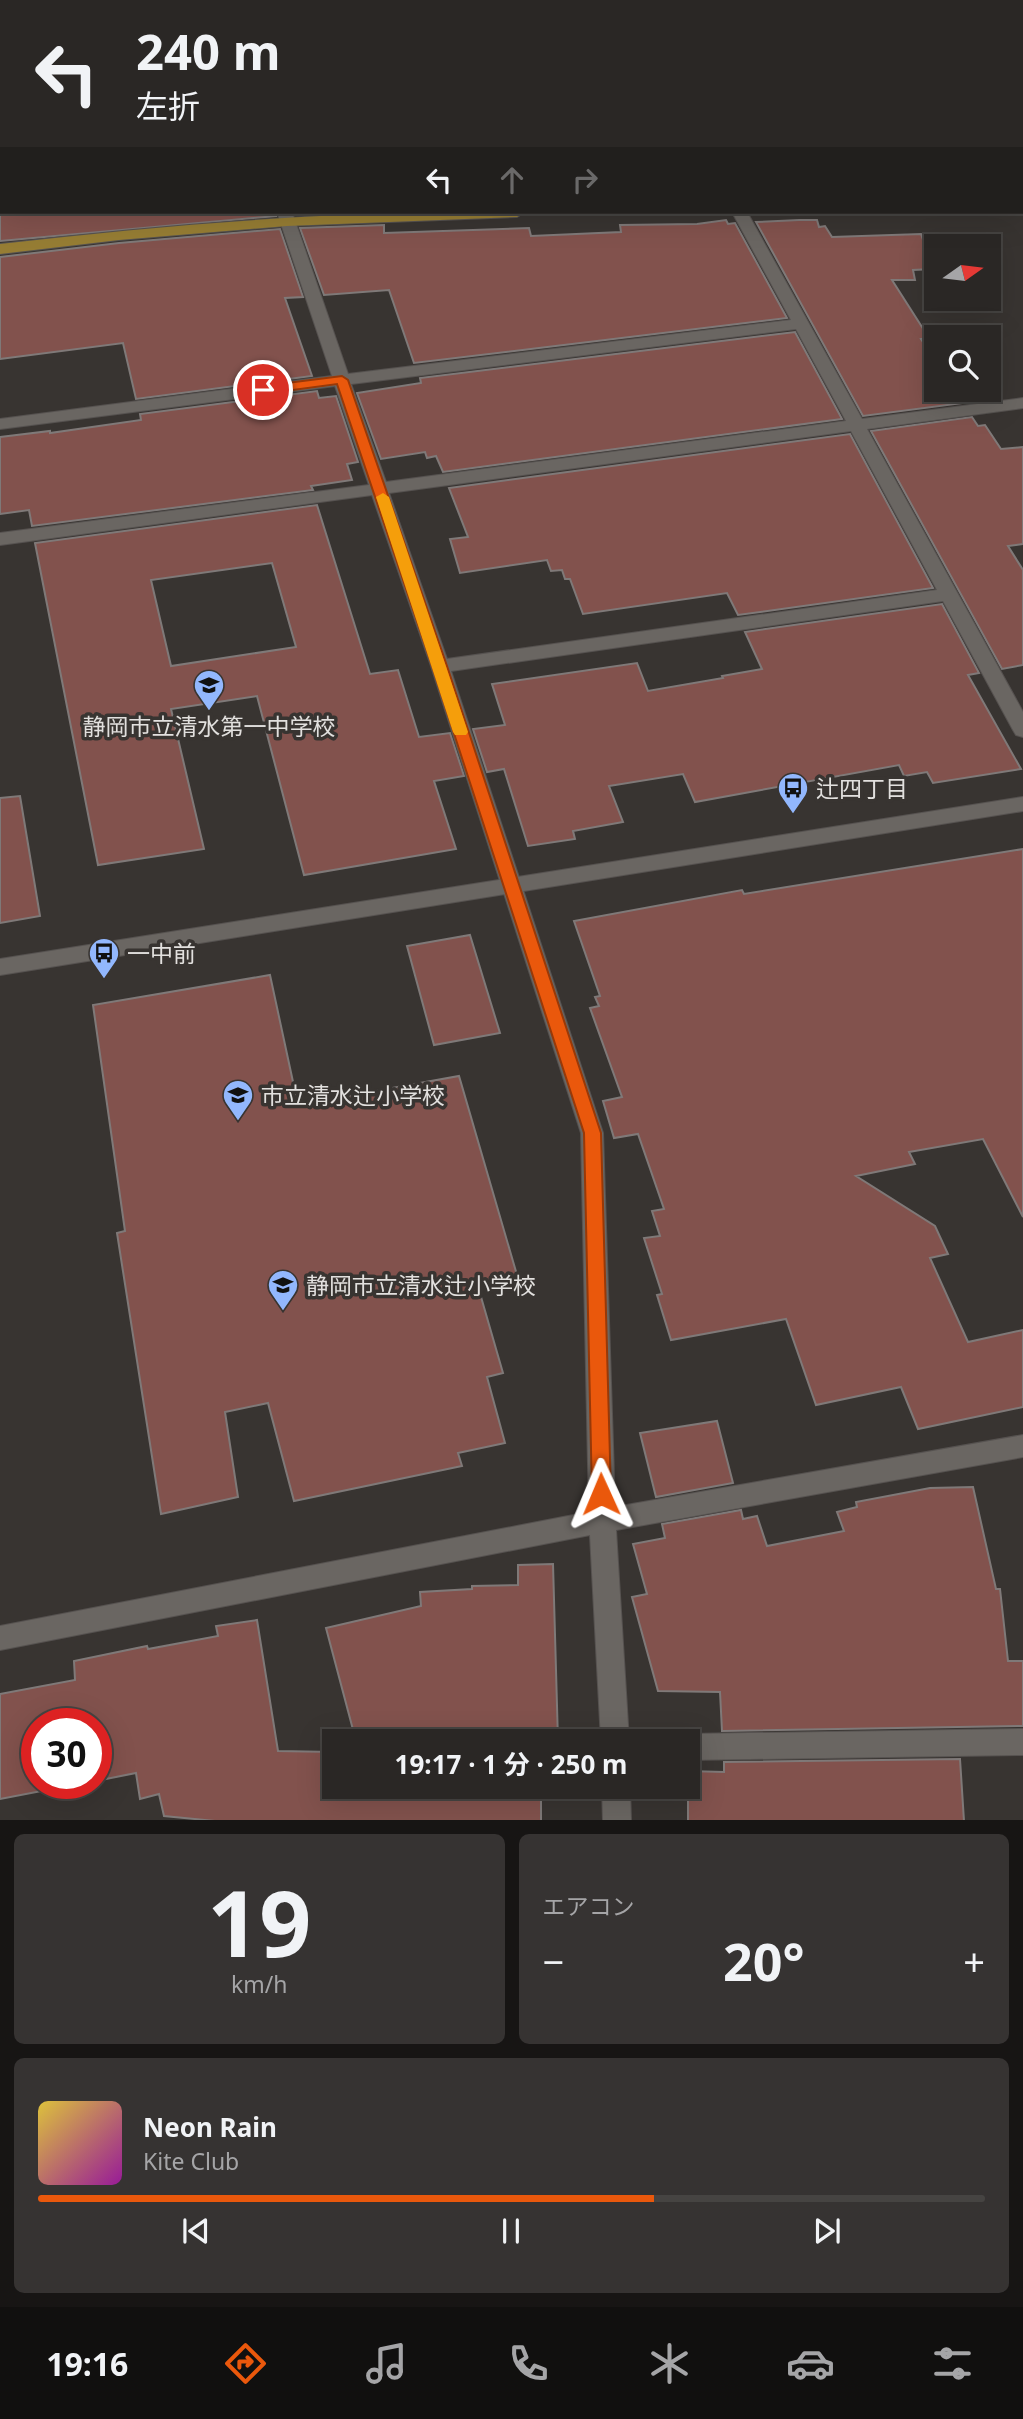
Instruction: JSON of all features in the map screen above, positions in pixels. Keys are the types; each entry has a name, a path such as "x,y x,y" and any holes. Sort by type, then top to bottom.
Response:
{"main road":[{"path":"0,248 286,216 402,214"}],"street":[{"path":"741,214 1023,730"},
{"path":"286,216 380,489 592,1133 602,1521 614,1729"},
{"path":"0,425 800,324"},
{"path":"0,539 1023,403"},
{"path":"439,666 948,594"},
{"path":"0,967 1023,804"},
{"path":"0,1638 602,1521 1023,1446"},
{"path":"700,1747 1023,1742"},
{"path":"617,1799 617,1820"}],"building":[{"path":"0,214 276,216 0,241"},
{"path":"726,220 728,224 735,223 787,318 414,363 389,290 324,295 300,228 384,225 384,233 529,228 531,236 621,232 620,225 697,224"},
{"path":"817,220 819,227 825,226 832,237 921,234 924,243 924,269 913,270 915,280 892,280 924,330 924,339 921,339 924,344 924,402 963,403 863,416 756,222"},
{"path":"280,229 303,297 285,298 312,376 136,399 123,343 0,359 0,257"},
{"path":"795,332 842,419 443,472 436,456 427,458 425,452 381,459 357,393 421,383 420,378"},
{"path":"317,391 319,398 336,396 358,462 347,464 352,480 311,486 313,490 32,526 29,510 0,514 0,437 141,420 140,414"},
{"path":"972,417 978,426 985,425 1001,449 1023,447 1023,544 1008,546 1023,570 1023,665 1002,669 871,431"},
{"path":"850,434 933,588 738,615 727,593 583,614 570,579 565,579 562,570 551,571 547,560 460,573 450,539 468,537 449,488"},
{"path":"317,505 370,674 398,670 419,737 450,733 464,776 434,781 456,849 304,875 257,696 171,709 204,849 98,865 35,543","holes":["272,563 296,647 171,666 151,580"]},
{"path":"942,604 979,673 968,675 1021,769 933,783 927,772 904,776 899,765 695,802 683,774 609,786 623,822 573,831 575,839 528,846 504,769 487,772 473,729 505,725 492,684 637,663 648,691 723,678 722,676 762,669 745,632"},
{"path":"20,796 40,916 0,923 0,798"},
{"path":"1023,849 1023,1217 983,1139 909,1152 915,1164 856,1176 935,1226 948,1254 930,1258 968,1342 1023,1330 1023,1407 918,1429 901,1387 816,1405 786,1319 671,1340 657,1295 662,1294 644,1238 660,1236 652,1211 664,1209 638,1134 614,1138 603,1101 622,1097 590,1008 599,1006 595,997 600,996 574,921 742,890 744,894"},
{"path":"470,935 500,1033 434,1045 407,946"},
{"path":"270,975 298,1105 459,1076 517,1275 477,1283 503,1373 487,1377 505,1443 458,1453 462,1466 294,1501 268,1403 225,1412 238,1497 161,1514 117,1233 125,1231 93,1005"},
{"path":"717,1421 733,1483 656,1497 640,1433"},
{"path":"973,1487 996,1589 1000,1589 1008,1661 1023,1661 1023,1726 722,1731 720,1692 658,1691 632,1597 647,1594 633,1544 665,1538 662,1524 741,1510 743,1519 757,1516 767,1546 844,1531 837,1512 857,1507 856,1502 930,1488"},
{"path":"553,1564 558,1729 353,1729 326,1628 421,1606 420,1592 472,1589 472,1586 518,1585 518,1565"},
{"path":"257,1620 278,1751 322,1752 322,1799 541,1799 541,1820 205,1820 164,1816 159,1794 140,1799 136,1773 112,1778 112,1708 21,1708 21,1795 0,1799 0,1694 75,1680 74,1661 147,1646 148,1649 218,1636 216,1626"},
{"path":"960,1759 964,1820 688,1820 688,1799 700,1799 700,1771 724,1772 724,1762"}],"slow traffic":[{"path":"383,497 460,732"}],"place":[{"name":"静岡市立清水第一中学校","path":"209,712"},
{"name":"辻四丁目","path":"793,815"},
{"name":"一中前","path":"104,980"},
{"name":"市立清水辻小学校","path":"238,1122"},
{"name":"静岡市立清水辻小学校","path":"283,1312"}],"route":[{"path":"263,390 342,380 592,1133 601,1494"}]}
